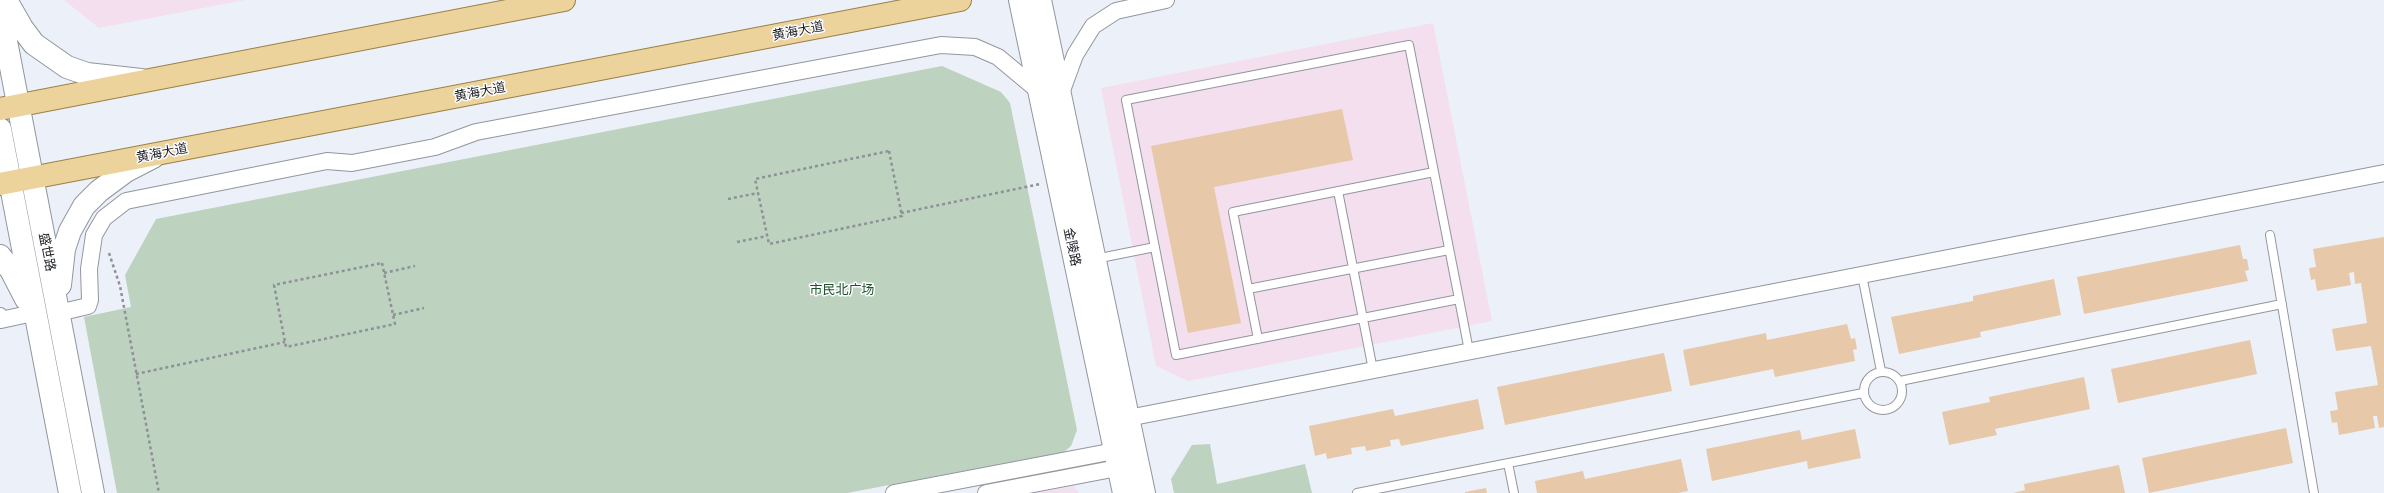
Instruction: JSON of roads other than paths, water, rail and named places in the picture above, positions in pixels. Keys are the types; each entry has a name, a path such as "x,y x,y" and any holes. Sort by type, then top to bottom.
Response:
{"main road":[{"path":"6,0 22,28 34,44 66,67 87,74 148,80"},
{"path":"9,107 564,0"},
{"name":"黄海大道","path":"5,184 960,0"},
{"name":"金陵路","path":"1020,0 1050,94 1094,259 1128,418 1124,493"},
{"name":"金陵路","path":"1040,0 1058,180 1126,458 1144,493"},
{"name":"盛世路","path":"0,10 9,107 32,178 93,493"},
{"name":"盛世路","path":"0,129 5,184 35,316 70,493"},
{"path":"58,313 64,249 70,231 84,206 99,191 126,171 158,154"},
{"path":"0,256 11,270 35,316"}],"street":[{"path":"58,313 88,306 90,300 89,269 94,236 104,218 126,202 327,161 352,163 435,147 476,132 941,45 975,47 998,57 1050,94 1093,26 1116,11 1166,0"},
{"path":"1128,418 2384,173"},
{"path":"0,316 1,320 35,316"},
{"path":"986,493 1008,491 1126,458"},
{"path":"894,493 1126,458"}],"lane":[{"path":"1458,299 1176,355 1126,100 1409,45 1469,351"},
{"path":"1258,338 1233,212 1434,172"},
{"path":"1338,191 1373,370"},
{"path":"2270,235 2314,493"},
{"path":"1094,259 1155,247"},
{"path":"1248,289 1449,250"},
{"path":"1862,275 1881,371"},
{"path":"1900,381 2282,304"},
{"path":"1881,371 1896,376 1900,381 1902,395 1898,402 1885,410 1871,406 1864,393 1868,378 1881,371"},
{"path":"1357,493 1864,393"},
{"path":"1508,463 1514,493"}],"park label":[{"name":"市民北广场","path":"842,290"}]}
